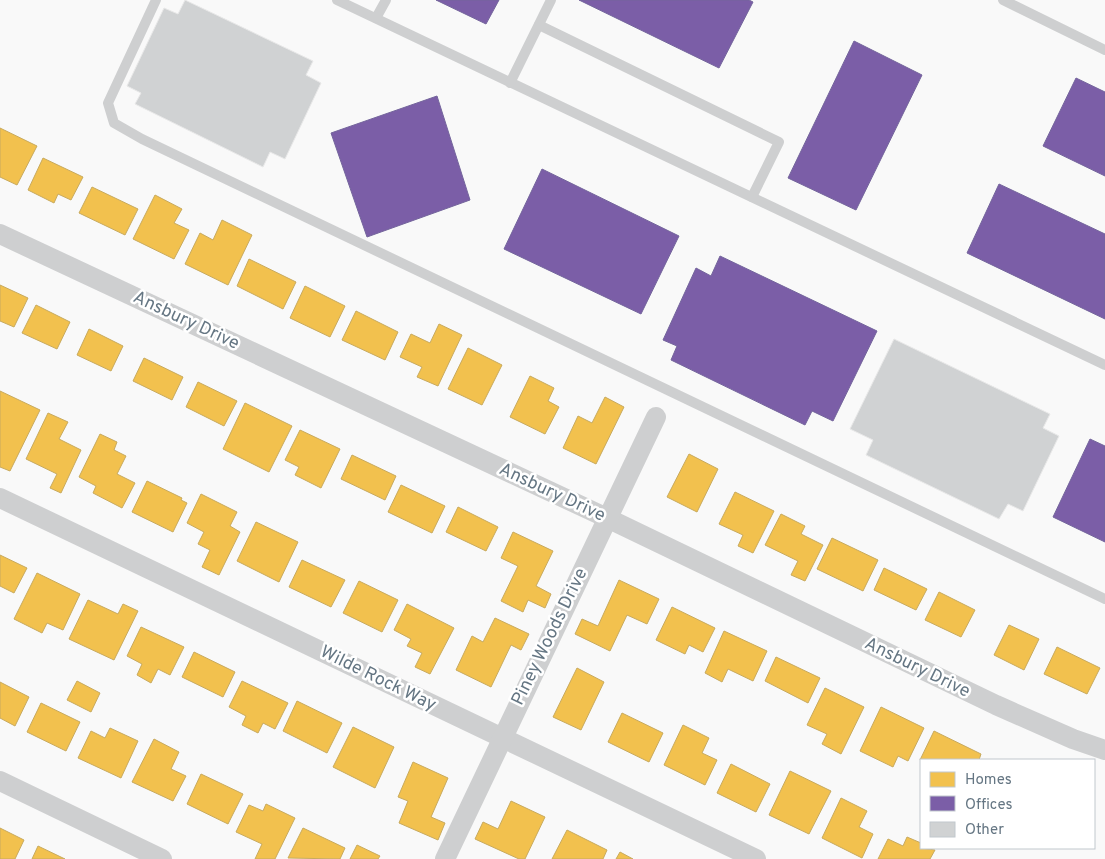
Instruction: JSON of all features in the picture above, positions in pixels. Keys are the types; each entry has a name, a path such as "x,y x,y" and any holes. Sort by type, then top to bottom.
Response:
{"street":[{"name":"Ansbury Drive","path":"0,234 607,518 996,705 1073,739 1105,750"},
{"name":"Piney Woods Drive","path":"445,859 656,417"},
{"name":"Wilde Rock Way","path":"0,498 756,859"},
{"path":"0,781 162,859"}],"lane":[{"path":"156,0 108,103 114,123 142,139 1105,599"},
{"path":"337,0 1105,365"},
{"path":"376,18 386,0"},
{"path":"510,83 551,0"},
{"path":"1003,0 1105,50"},
{"path":"539,25 779,142 752,197"}],"building: Homes":[{"path":"0,128 37,146 17,185 0,177"},
{"path":"43,158 83,177 71,200 58,194 54,203 28,190"},
{"path":"92,187 138,209 125,235 79,213"},
{"path":"155,195 182,209 174,223 189,230 174,259 133,239"},
{"path":"222,220 252,235 228,285 185,264 200,233 213,240"},
{"path":"249,259 296,282 283,309 237,286"},
{"path":"0,285 28,298 14,327 0,321"},
{"path":"305,286 345,306 330,337 290,318"},
{"path":"36,305 70,322 57,349 22,333"},
{"path":"356,311 398,332 385,360 342,340"},
{"path":"439,324 462,335 438,386 417,377 422,367 400,357 411,334 430,343"},
{"path":"89,329 123,346 111,371 77,355"},
{"path":"468,348 502,365 482,405 448,389"},
{"path":"144,358 183,377 172,400 133,381"},
{"path":"530,376 554,388 548,401 559,407 545,434 510,417"},
{"path":"198,382 237,401 224,426 186,407"},
{"path":"0,391 40,410 10,471 0,467"},
{"path":"605,397 624,407 596,464 563,448 578,416 592,423"},
{"path":"245,403 292,426 269,472 223,449"},
{"path":"48,413 68,422 59,439 81,450 61,493 50,488 57,474 26,459"},
{"path":"300,430 340,449 321,488 295,475 299,467 285,460"},
{"path":"100,434 117,442 114,450 126,456 117,474 135,483 122,508 93,493 96,486 79,477"},
{"path":"689,454 718,469 697,512 667,497"},
{"path":"352,455 396,476 385,500 341,479"},
{"path":"147,481 182,498 181,500 187,503 173,532 132,512"},
{"path":"401,485 445,506 432,533 388,512"},
{"path":"735,492 774,511 753,553 738,546 743,535 719,524"},
{"path":"201,494 237,512 230,526 240,532 219,575 202,567 210,550 198,544 204,532 187,523"},
{"path":"458,507 498,527 486,551 446,532"},
{"path":"781,514 805,526 801,534 823,545 805,581 791,575 798,561 765,545"},
{"path":"256,522 298,542 279,582 237,561"},
{"path":"513,532 553,551 536,586 551,594 545,608 528,600 523,612 501,601 518,566 501,558"},
{"path":"832,538 878,560 863,591 817,569"},
{"path":"0,555 27,568 14,593 0,586"},
{"path":"302,560 345,580 331,607 289,587"},
{"path":"884,568 927,589 916,610 874,590"},
{"path":"37,573 80,594 63,630 47,623 42,633 14,619"},
{"path":"619,580 659,599 647,624 627,615 610,651 575,634 582,619 598,626"},
{"path":"359,581 398,600 382,632 343,613"},
{"path":"939,592 975,610 961,637 925,620"},
{"path":"88,600 118,614 123,604 138,611 114,660 69,639"},
{"path":"407,604 454,628 430,674 415,667 422,653 407,646 411,639 394,630"},
{"path":"672,607 715,628 703,652 689,645 685,654 656,640"},
{"path":"495,618 529,634 521,650 511,645 491,687 456,670 472,636 483,642"},
{"path":"1009,625 1039,639 1024,670 994,655"},
{"path":"141,627 184,647 170,675 158,669 151,683 137,675 142,664 127,656"},
{"path":"724,631 767,651 753,681 728,669 722,682 705,673"},
{"path":"1057,647 1100,668 1087,694 1044,674"},
{"path":"194,652 235,672 223,697 182,677"},
{"path":"776,657 820,678 808,703 765,681"},
{"path":"577,668 604,682 581,730 553,717"},
{"path":"77,681 100,693 91,712 67,700"},
{"path":"242,681 288,703 275,729 263,723 258,733 242,725 246,716 229,707"},
{"path":"0,682 29,697 15,726 0,718"},
{"path":"825,688 864,707 841,754 822,744 827,734 807,725"},
{"path":"297,701 342,723 327,753 283,731"},
{"path":"41,703 80,722 66,751 27,732"},
{"path":"881,707 924,728 908,761 898,756 893,767 860,751"},
{"path":"622,713 663,733 649,762 608,742"},
{"path":"683,725 709,738 702,753 717,760 705,785 664,765"},
{"path":"353,727 394,747 375,788 333,767"},
{"path":"110,728 138,741 121,778 78,758 91,731 105,738"},
{"path":"934,731 981,754 979,759 920,759"},
{"path":"154,739 179,752 171,769 186,776 173,801 132,782"},
{"path":"413,762 448,778 431,817 445,823 438,840 399,823 408,801 398,797"},
{"path":"731,764 770,784 756,812 717,793"},
{"path":"790,771 831,791 809,834 769,815"},
{"path":"201,774 243,794 228,824 187,804"},
{"path":"841,798 867,811 859,827 873,834 862,858 822,838"},
{"path":"511,801 545,817 525,859 519,859 475,839 483,822 498,829"},
{"path":"266,804 295,818 275,859 255,859 262,844 236,832 249,805 263,811"},
{"path":"0,828 24,840 15,859 0,859"},
{"path":"303,828 345,848 340,859 288,858"},
{"path":"567,830 607,850 603,859 552,859"},
{"path":"907,837 920,843 920,849 935,850 930,859 878,859 888,839 903,846"},
{"path":"357,845 380,856 378,859 350,859"},
{"path":"38,846 65,859 32,859"},
{"path":"620,852 633,859 616,859"}],"building: Offices":[{"path":"436,0 499,0 486,24"},
{"path":"579,0 749,0 753,2 719,68"},
{"path":"854,41 922,75 856,210 788,178"},
{"path":"1076,78 1105,92 1105,176 1043,146"},
{"path":"437,96 470,200 367,237 331,133"},
{"path":"542,169 679,236 641,314 504,249"},
{"path":"999,184 1105,234 1105,319 967,253"},
{"path":"720,256 877,331 833,421 812,411 805,425 671,360 677,346 663,340 696,268 711,276"},
{"path":"1090,439 1105,446 1105,542 1053,517"}],"building: Other":[{"path":"185,0 313,61 306,75 321,83 285,159 270,152 263,167 135,104 141,93 127,86 164,8 178,14"},
{"path":"894,339 1050,414 1043,428 1059,436 1023,511 1008,504 999,519 866,455 873,440 850,429"}]}
